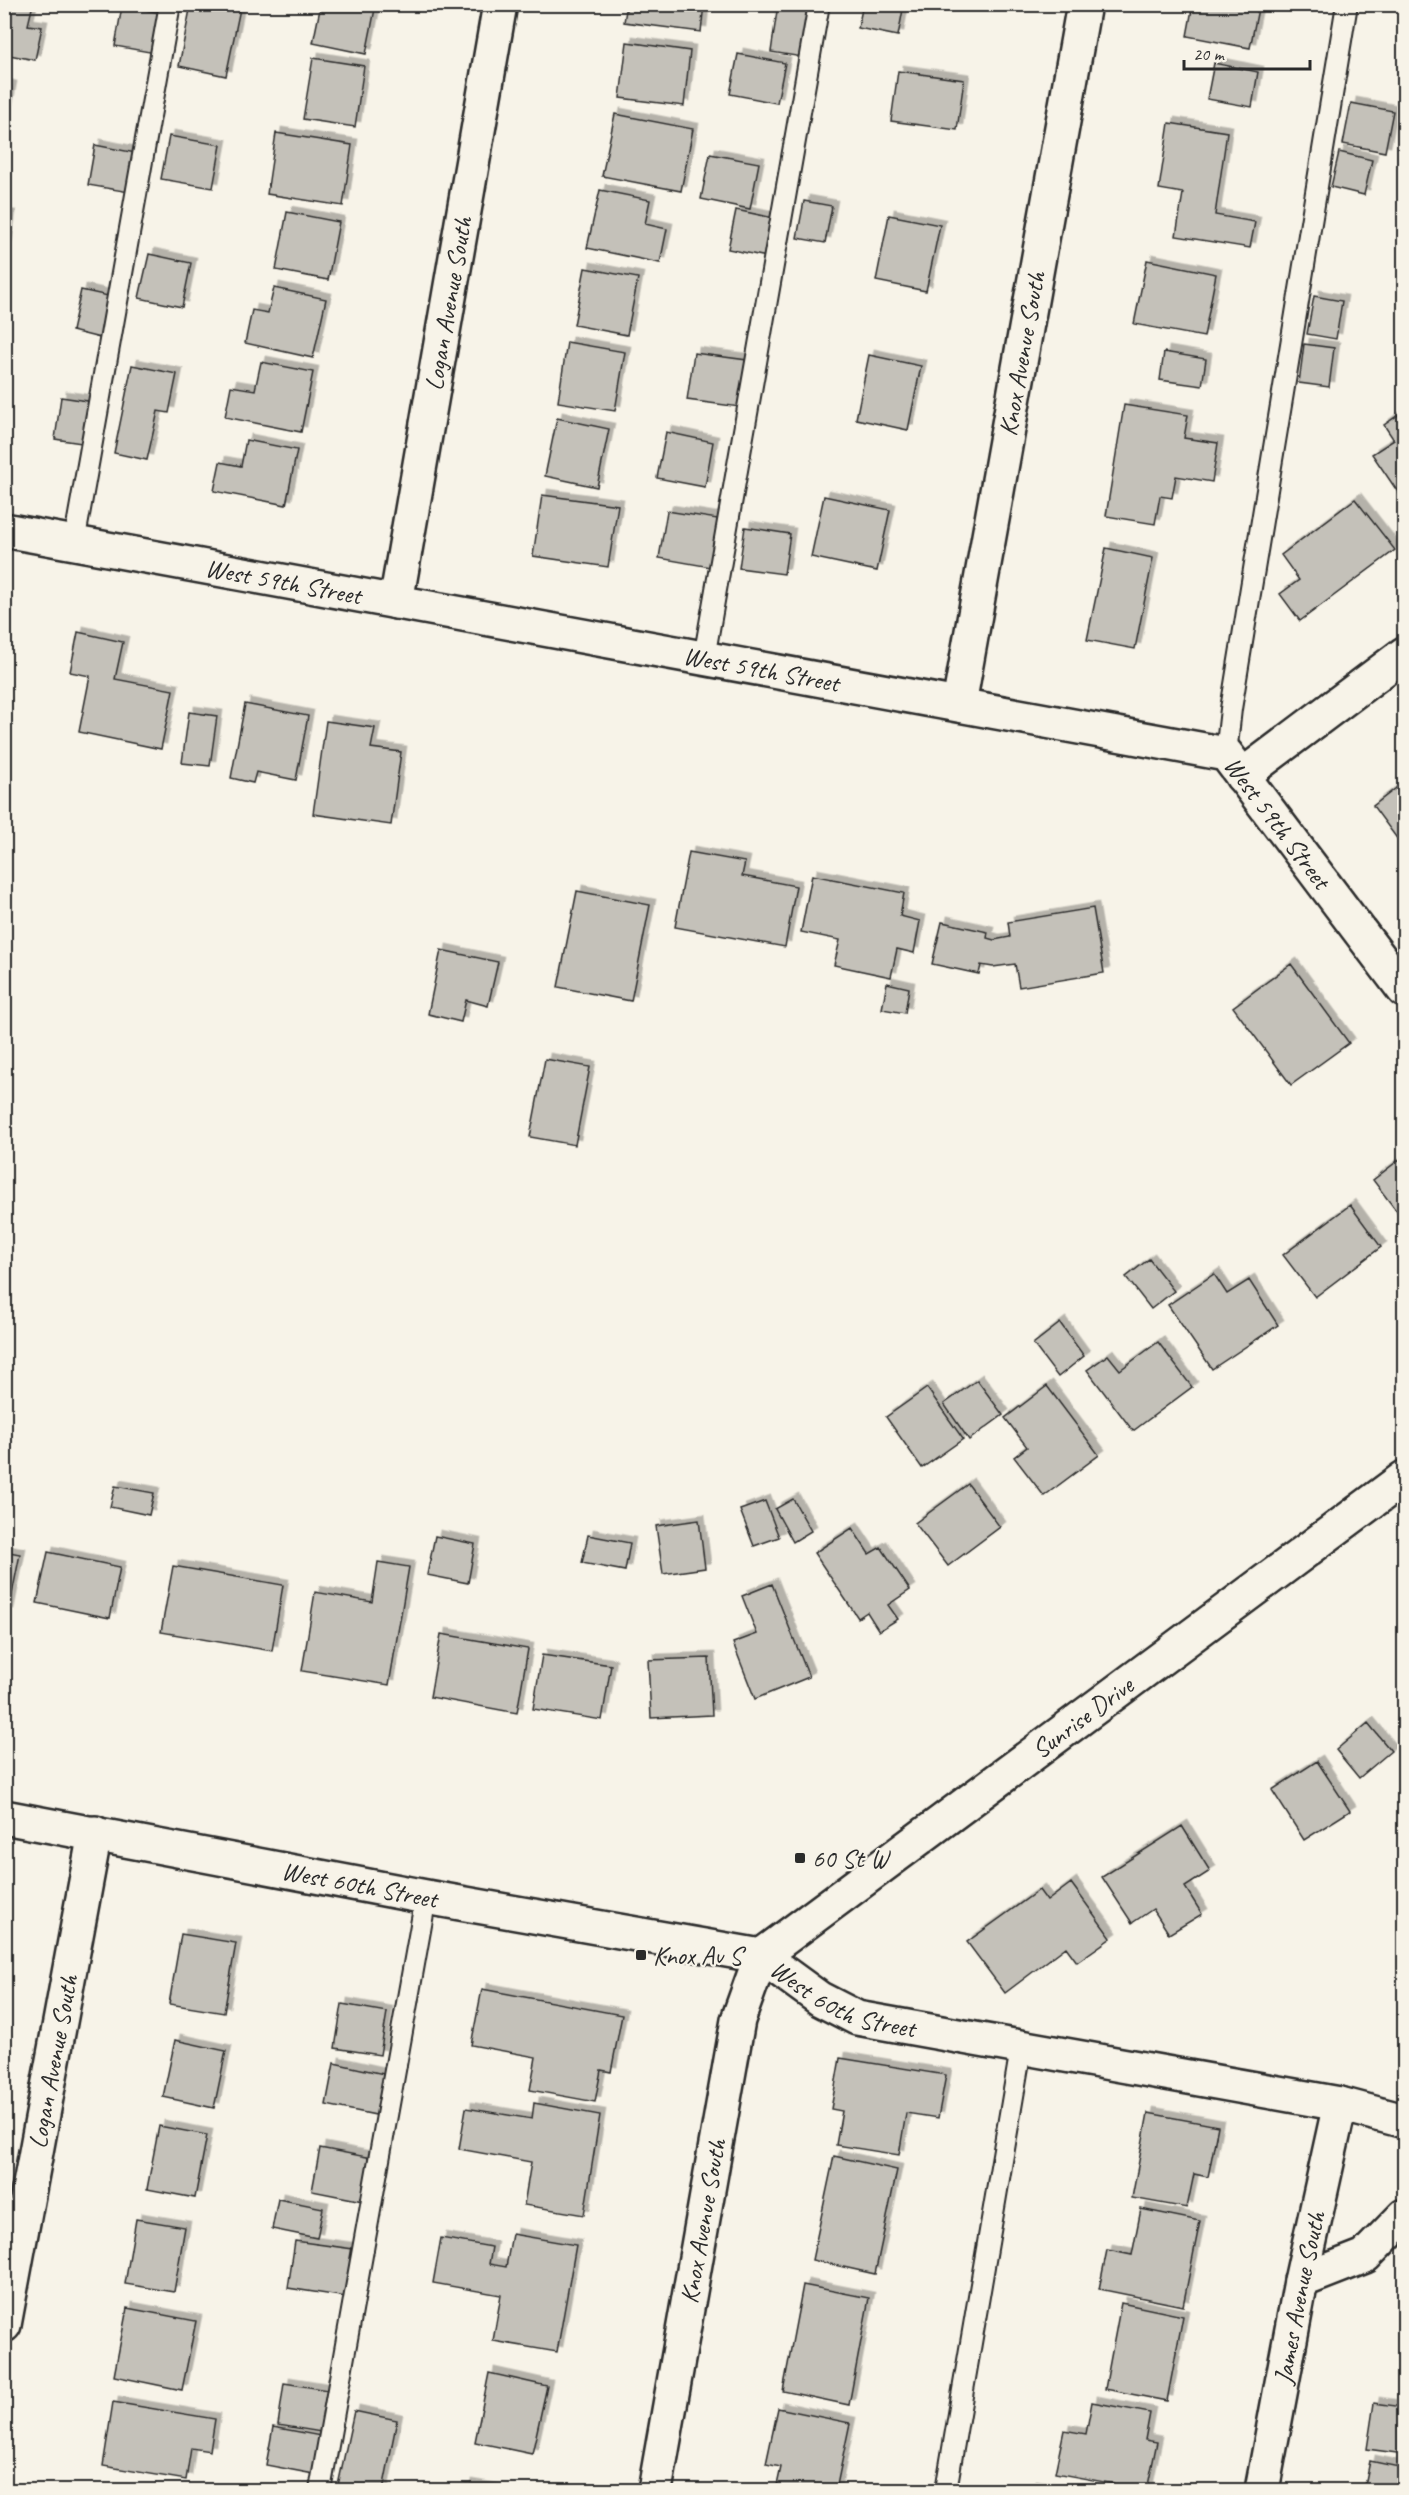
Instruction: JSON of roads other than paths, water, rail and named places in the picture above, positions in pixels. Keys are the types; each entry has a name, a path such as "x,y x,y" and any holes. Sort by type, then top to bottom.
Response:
{"street":[{"name":"Logan Avenue South","path":"396,602 500,4"},
{"name":"Knox Avenue South","path":"959,704 1084,4"},
{"name":"West 59th Street","path":"4,530 959,704 1234,765 1404,990"},
{"path":"1234,765 1404,654"},
{"name":"Sunrise Drive","path":"761,1956 1404,1478"},
{"name":"West 60th Street","path":"4,1817 426,1897 761,1956 820,1999 857,2019 1340,2104 1404,2121"},
{"name":"Logan Avenue South","path":"4,2325 95,1833"},
{"name":"Knox Avenue South","path":"655,2490 738,2020 761,1956"},
{"name":"James Avenue South","path":"1262,2490 1301,2281 1340,2104"},
{"path":"1301,2281 1365,2256 1404,2216"}],"lane":[{"path":"74,543 170,4"},
{"path":"704,658 819,4"},
{"path":"1234,765 1231,709 1347,4"},
{"path":"320,2490 426,1897"},
{"path":"946,2490 1021,2049"}],"place":[{"name":"60 St W","path":"800,1858"},
{"name":"Knox Av S","path":"641,1955"}]}
